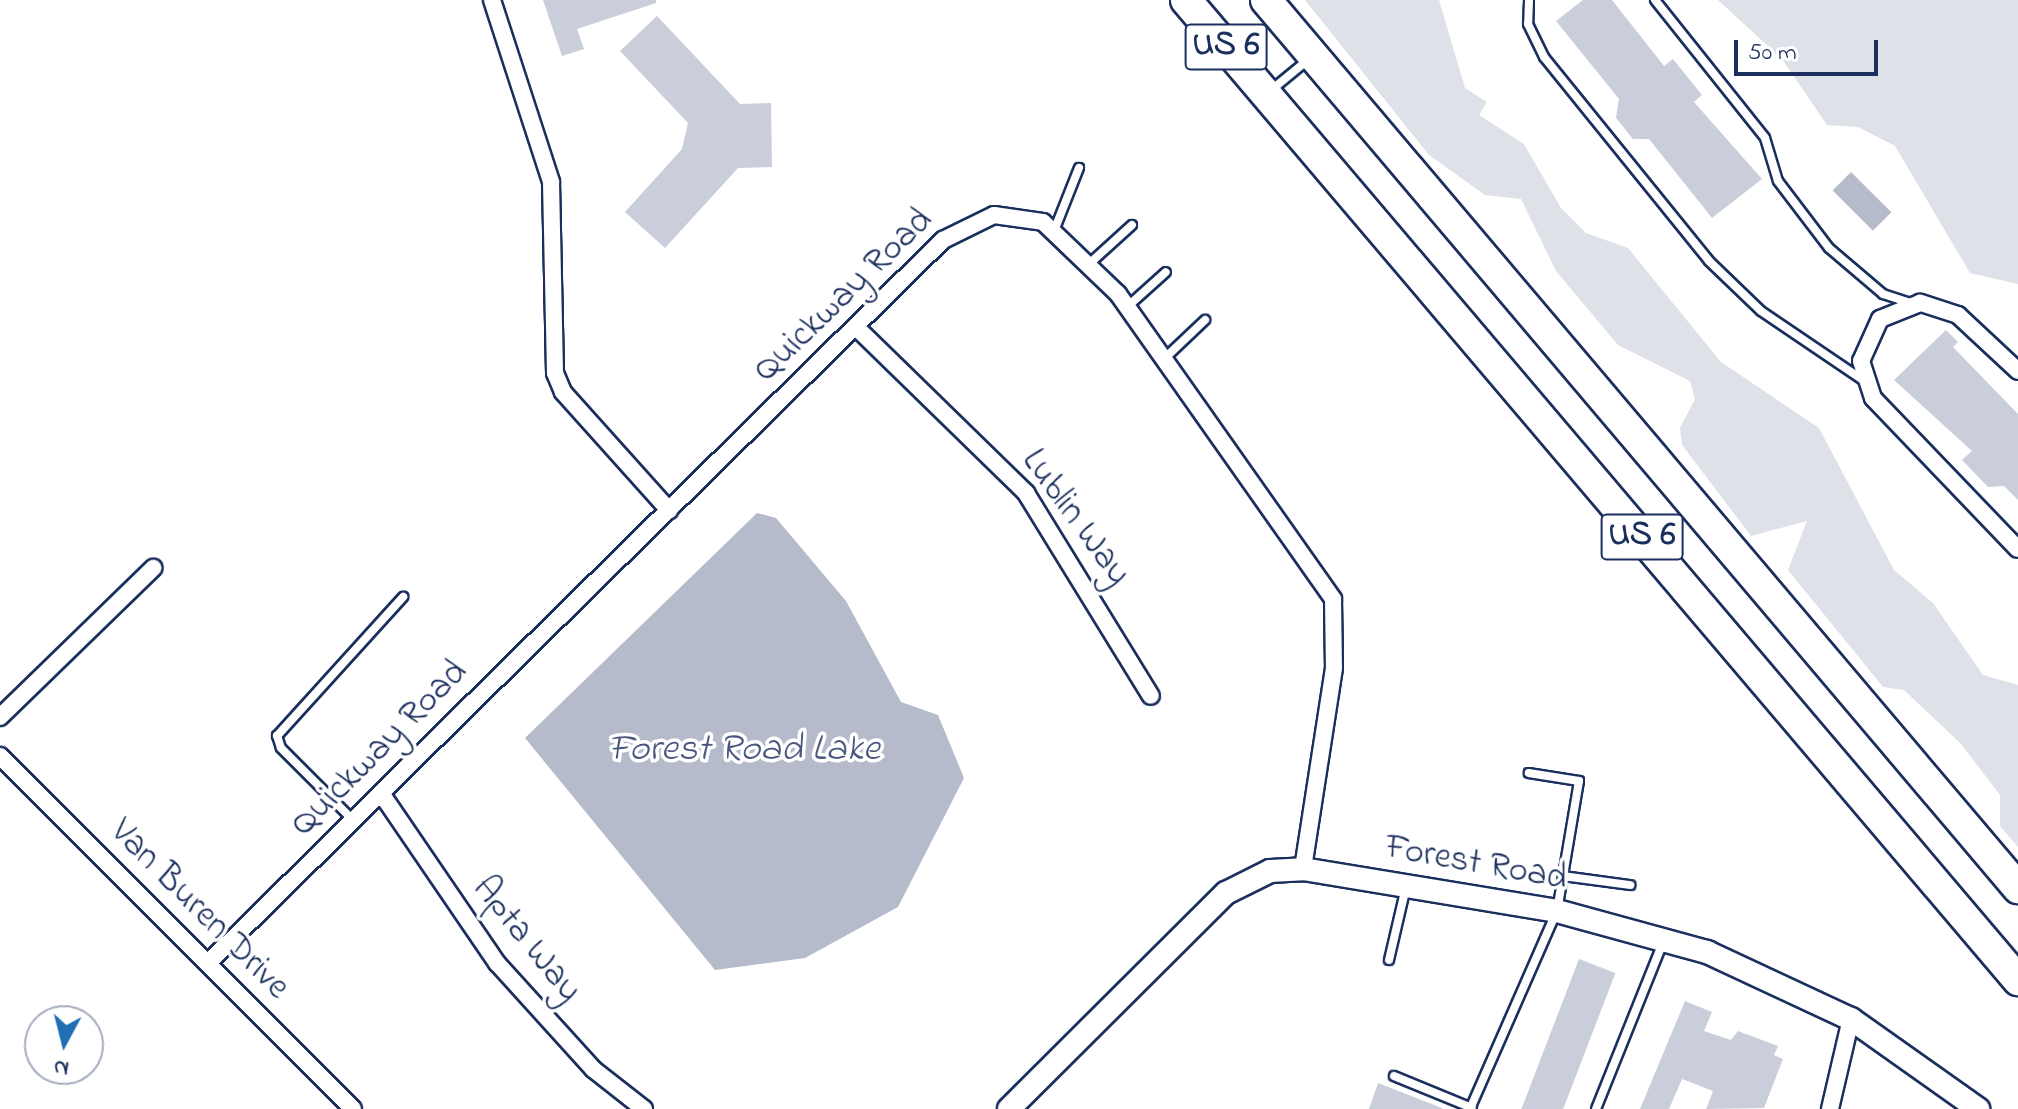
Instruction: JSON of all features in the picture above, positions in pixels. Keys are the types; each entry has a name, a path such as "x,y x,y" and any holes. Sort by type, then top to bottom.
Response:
{"highway":[{"name":"US 6","path":"1186,0 2018,980"},
{"name":"US 6","path":"1266,0 2018,888"}],"street":[{"path":"492,0 551,182 555,373 563,392 669,510"},
{"name":"Quickway Road","path":"208,963 856,327 967,225 1019,214 1054,231 1127,307 1166,357 1333,599 1334,668 1303,869"},
{"path":"2018,371 1958,315 1911,304 1872,328 1862,350 1863,380 2018,549"},
{"name":"Lublin Way","path":"856,327 1026,493 1151,696"},
{"path":"0,717 153,568"},
{"name":"Van Buren Drive","path":"0,756 353,1109"},
{"name":"Apta Way","path":"381,793 497,963 593,1069 644,1109"},
{"name":"Forest Road","path":"1009,1109 1226,893 1270,871 1303,869 1557,911 1665,938 1851,1019 1978,1109"},
{"path":"1830,1109 1851,1019"}],"lane":[{"path":"1529,0 1528,24 1544,57 1709,261 1761,311 1863,380"},
{"path":"1655,0 1765,138 1778,181 1829,248 1883,294 1911,304"},
{"path":"1266,94 1313,56"},
{"path":"1054,231 1079,168"},
{"path":"1089,264 1132,225"},
{"path":"1127,307 1166,272"},
{"path":"1166,357 1205,320"},
{"path":"353,820 281,748 277,736 403,597"},
{"path":"1394,1076 1471,1108 1557,911 1579,781 1529,773"},
{"path":"1563,876 1630,885"},
{"path":"1389,960 1406,886"},
{"path":"1596,1109 1665,938"}],"shaded area":[{"path":"1305,0 1439,0 1465,88 1487,102 1479,115 1524,144 1561,208 1586,233 1628,248 1721,362 1819,428 1894,570 1933,603 1983,675 2018,685 2018,847 2000,826 2000,795 1961,744 1904,690 1883,687 1788,570 1807,521 1751,536 1682,445 1680,428 1695,399 1690,381 1618,345 1556,271 1521,199 1485,195 1429,155"},
{"path":"1718,0 2018,0 2018,284 1970,273 1895,146 1858,127 1827,125 1782,59"}],"water":[{"path":"1851,172 1891,212 1873,231 1833,190"},
{"name":"Forest Road Lake","path":"757,513 776,518 846,601 901,702 938,715 964,778 898,907 805,958 715,970 525,738"}],"building":[{"path":"543,0 656,0 656,3 577,29 584,49 562,56"},
{"path":"1583,0 1612,0 1664,66 1673,59 1702,95 1694,102 1762,179 1712,218 1649,139 1633,139 1616,118 1619,99 1556,21"},
{"path":"657,16 740,104 771,103 772,167 738,168 665,248 625,212 682,149 688,123 620,51"},
{"path":"1946,330 1958,342 1953,347 2018,414 2018,500 2004,486 1988,487 1962,460 1972,451 1894,380"},
{"path":"1579,959 1615,973 1563,1109 1521,1109"},
{"path":"1685,1001 1712,1012 1704,1031 1731,1040 1738,1031 1778,1046 1774,1055 1783,1059 1764,1108 1706,1109 1713,1091 1682,1079 1669,1109 1640,1109"},
{"path":"1378,1083 1442,1108 1442,1109 1369,1109"}]}
